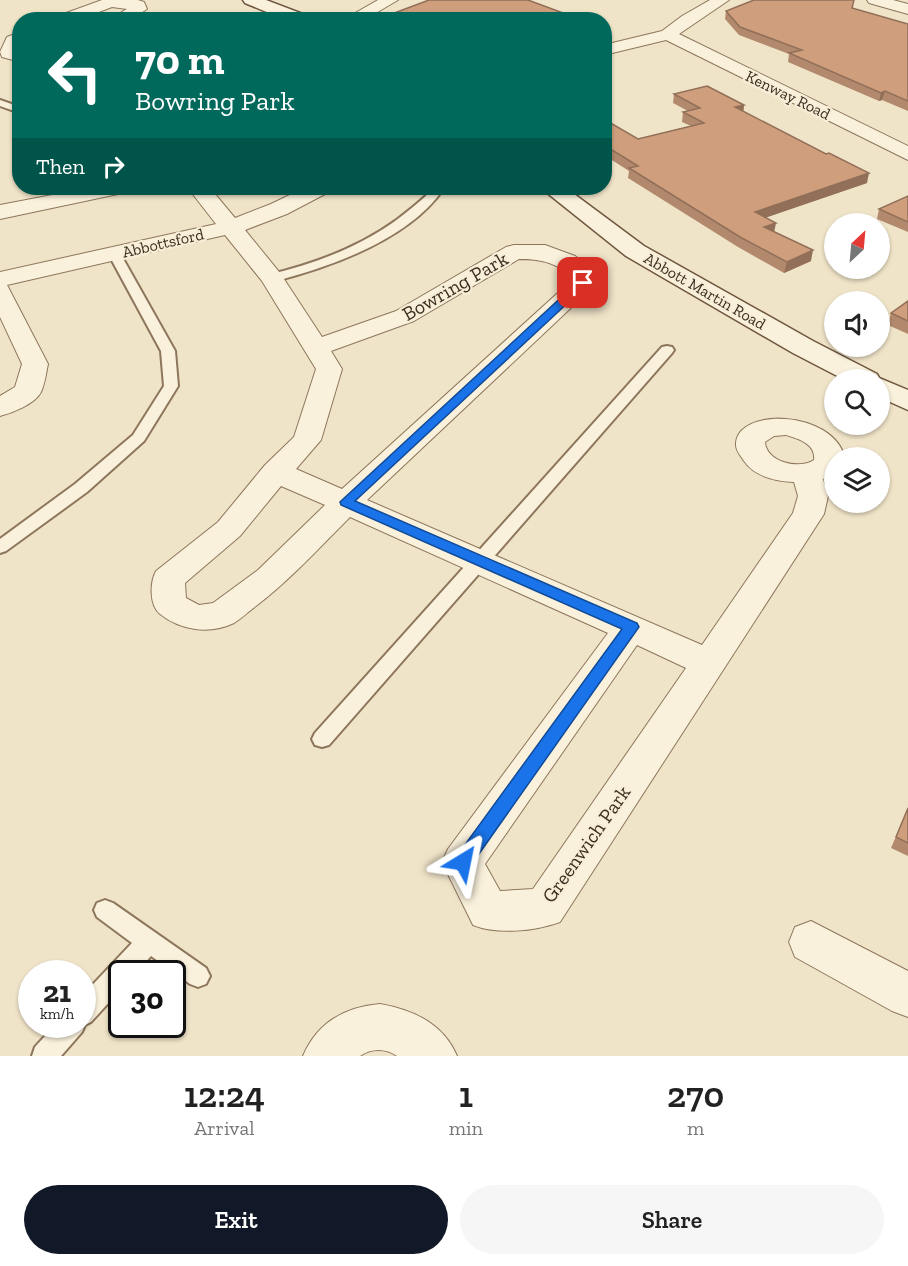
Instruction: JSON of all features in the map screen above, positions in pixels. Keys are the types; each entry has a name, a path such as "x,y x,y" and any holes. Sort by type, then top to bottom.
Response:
{"main road":[{"path":"251,0 282,12"},
{"name":"Abbott Martin Road","path":"561,195 635,251 783,336 846,369"},
{"path":"890,392 908,401"}],"street":[{"path":"367,12 390,0"},
{"path":"612,48 668,36 688,19 721,0"},
{"path":"875,0 908,9"},
{"path":"83,12 111,2 138,5 139,9 135,12"},
{"name":"Kenway Road","path":"668,36 908,154"},
{"path":"0,212 62,195"},
{"name":"Bowring Park","path":"206,195 272,278 329,369 307,440 276,471 229,529 168,579 171,604 194,618 222,614 270,578 346,502 583,283 583,272 567,261 545,252 514,252 405,316 316,348"},
{"name":"Abbottsford","path":"0,279 232,227 279,209 306,195"},
{"path":"0,290 35,364 28,391 0,408"},
{"path":"276,471 708,663"},
{"name":"Greenwich Park","path":"631,627 463,862 488,911 545,908 808,514 813,496 806,474"},
{"path":"811,942 908,995"},
{"path":"327,1056 334,1047 358,1029 375,1025 394,1030 420,1042 433,1056"}],"lane":[{"path":"272,278 302,271 350,252 395,227 433,195"},
{"path":"0,547 81,488 139,438 171,386 168,351 115,255"},
{"path":"322,739 667,350"},
{"path":"105,910 198,976"},
{"path":"96,999 149,941"},
{"path":"44,1056 60,1038"}],"building":[{"path":"429,0 528,0 560,12 397,12"},
{"path":"754,0 854,0 852,8 908,24 908,101 885,91 881,93 789,53 802,50 740,27 726,11"},
{"path":"707,86 744,105 735,107 826,154 829,153 869,173 755,212 776,223 764,227 813,250 787,262 740,237 629,168 638,166 612,150 612,124 638,139 704,123 683,112 700,108 674,94"},
{"path":"908,196 908,222 890,213 879,209"},
{"path":"908,301 908,321 891,313"},
{"path":"908,808 908,843 896,837"}],"route":[{"path":"463,862 631,627 346,502 583,283"}]}
